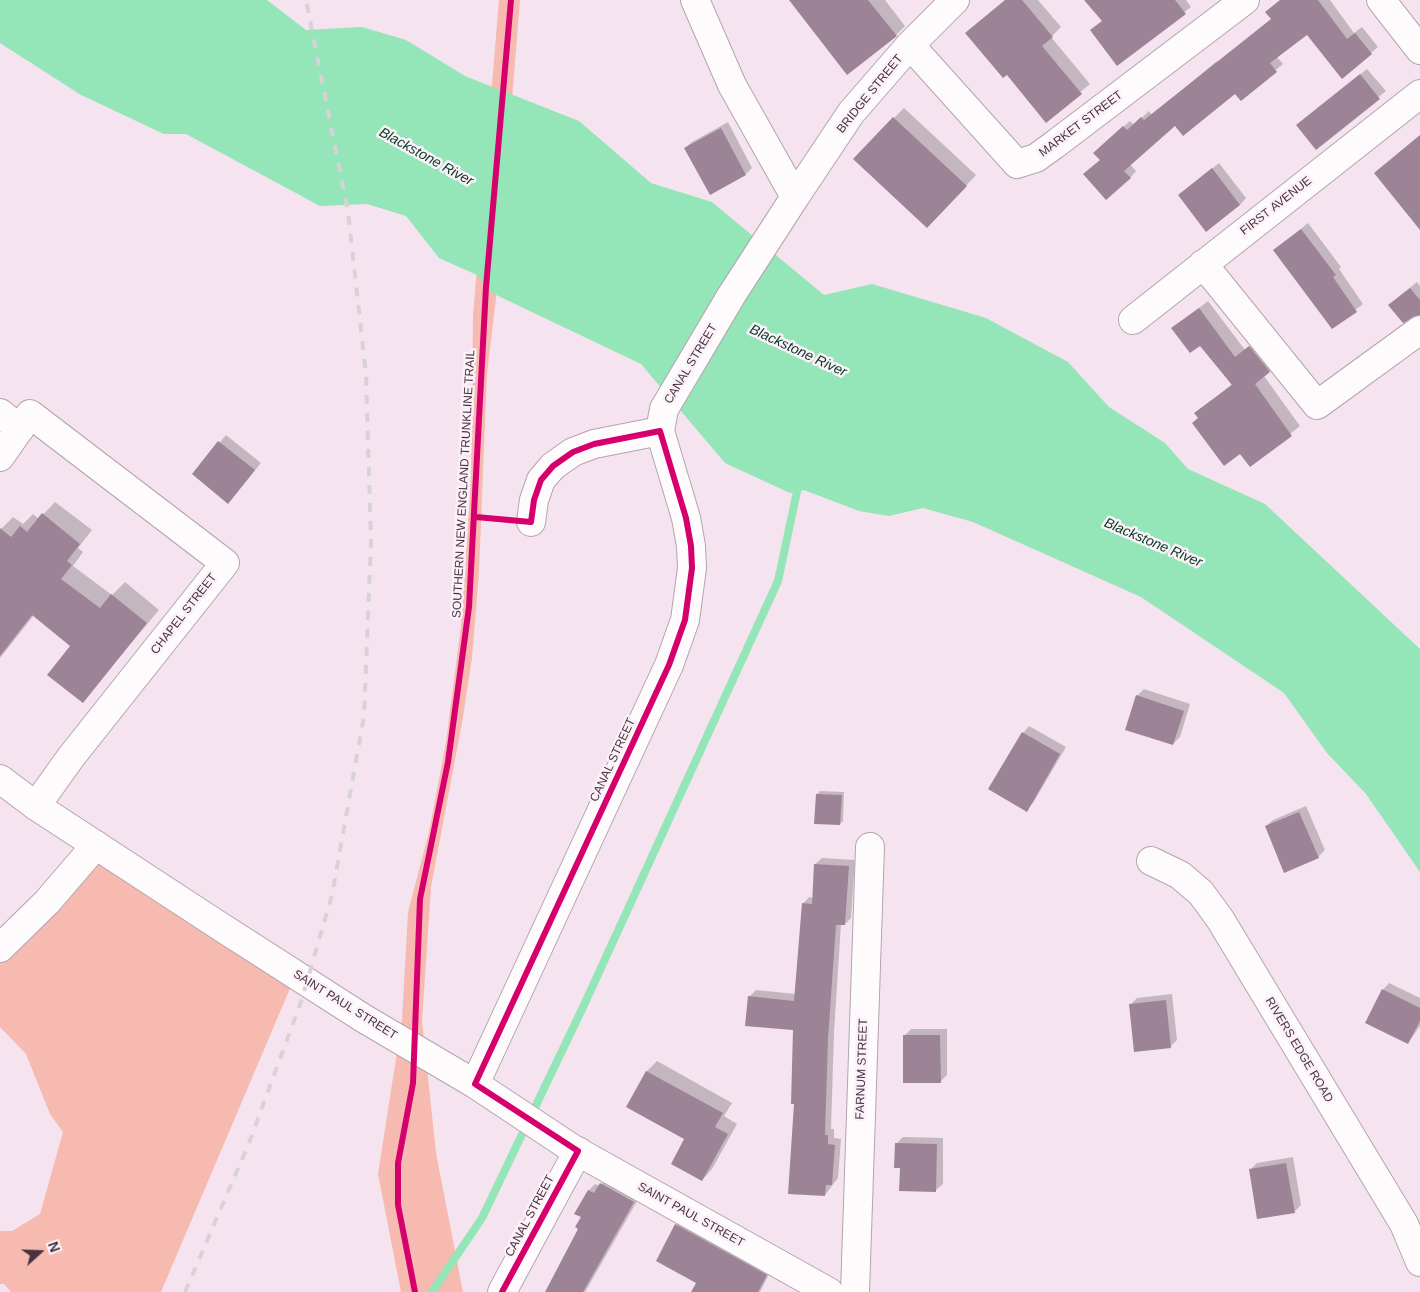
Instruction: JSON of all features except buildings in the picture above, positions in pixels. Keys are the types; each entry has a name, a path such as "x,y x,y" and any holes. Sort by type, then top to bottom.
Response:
{"street":[{"path":"695,0 732,85 795,197"},
{"name":"BRIDGE STREET","path":"795,197 851,113 910,45 955,0"},
{"name":"MARKET STREET","path":"910,45 1017,164 1036,158 1245,0"},
{"path":"1381,0 1420,50"},
{"name":"FIRST AVENUE","path":"1133,320 1420,94"},
{"name":"CANAL STREET","path":"475,1084 670,665 685,620 692,568 691,546 662,420 730,296 795,197"},
{"path":"1203,264 1317,405 1420,330"},
{"name":"CHAPEL STREET","path":"0,457 10,421 30,414 225,563 71,757 36,806"},
{"path":"531,522 534,500 540,480 553,466 573,452 662,420"},
{"name":"SAINT PAUL STREET","path":"0,779 36,806 363,1018 475,1084 578,1151 829,1292"},
{"path":"0,948 47,902 96,845"},
{"name":"FARNUM STREET","path":"855,1292 870,847"},
{"name":"RIVERS EDGE ROAD","path":"1151,861 1180,875 1201,893 1220,919 1404,1224 1420,1262"},
{"name":"CANAL STREET","path":"502,1292 578,1151"}],"shaded area":[{"path":"499,0 520,0 496,298 487,374 479,572 472,658 462,723 431,887 422,1021 436,1153 463,1292 401,1292 378,1174 402,1020 408,912 429,832 446,742 461,626 471,479 473,316"},
{"path":"79,852 297,972 161,1292 11,1292 4,1284 0,1284 0,1231 12,1231 40,1214 63,1132 50,1114 26,1054 0,1027 0,943"}],"water":[{"name":"Blackstone River","path":"0,0 267,0 306,30 362,27 406,40 465,76 579,121 651,183 712,202 824,295 872,284 986,318 1068,362 1109,407 1165,443 1188,469 1265,504 1420,649 1420,872 1366,794 1327,753 1284,693 1141,597 973,522 923,508 889,516 859,511 804,490 790,493 725,463 641,364 492,293 477,275 439,258 406,216 367,204 320,206 186,134 164,134 81,95 0,43"}],"waterway":[{"path":"432,1292 482,1218 584,1005 778,581 799,482"}],"railway":[{"path":"185,1292 249,1143 302,999 332,895 364,716 371,542 366,374 348,212 306,0"}],"cycle path":[{"name":"SOUTHERN NEW ENGLAND TRUNKLINE TRAIL","path":"415,1292 398,1205 398,1163 413,1083 420,899 448,762 469,607 486,287 511,0"},
{"name":"SOUTHERN NEW ENGLAND TRUNKLINE TRAIL","path":"476,517 531,522 534,500 541,480 553,466 573,452 594,444 660,431 686,518 691,546 692,568 685,620 669,665 475,1084 578,1151 502,1292"}]}
